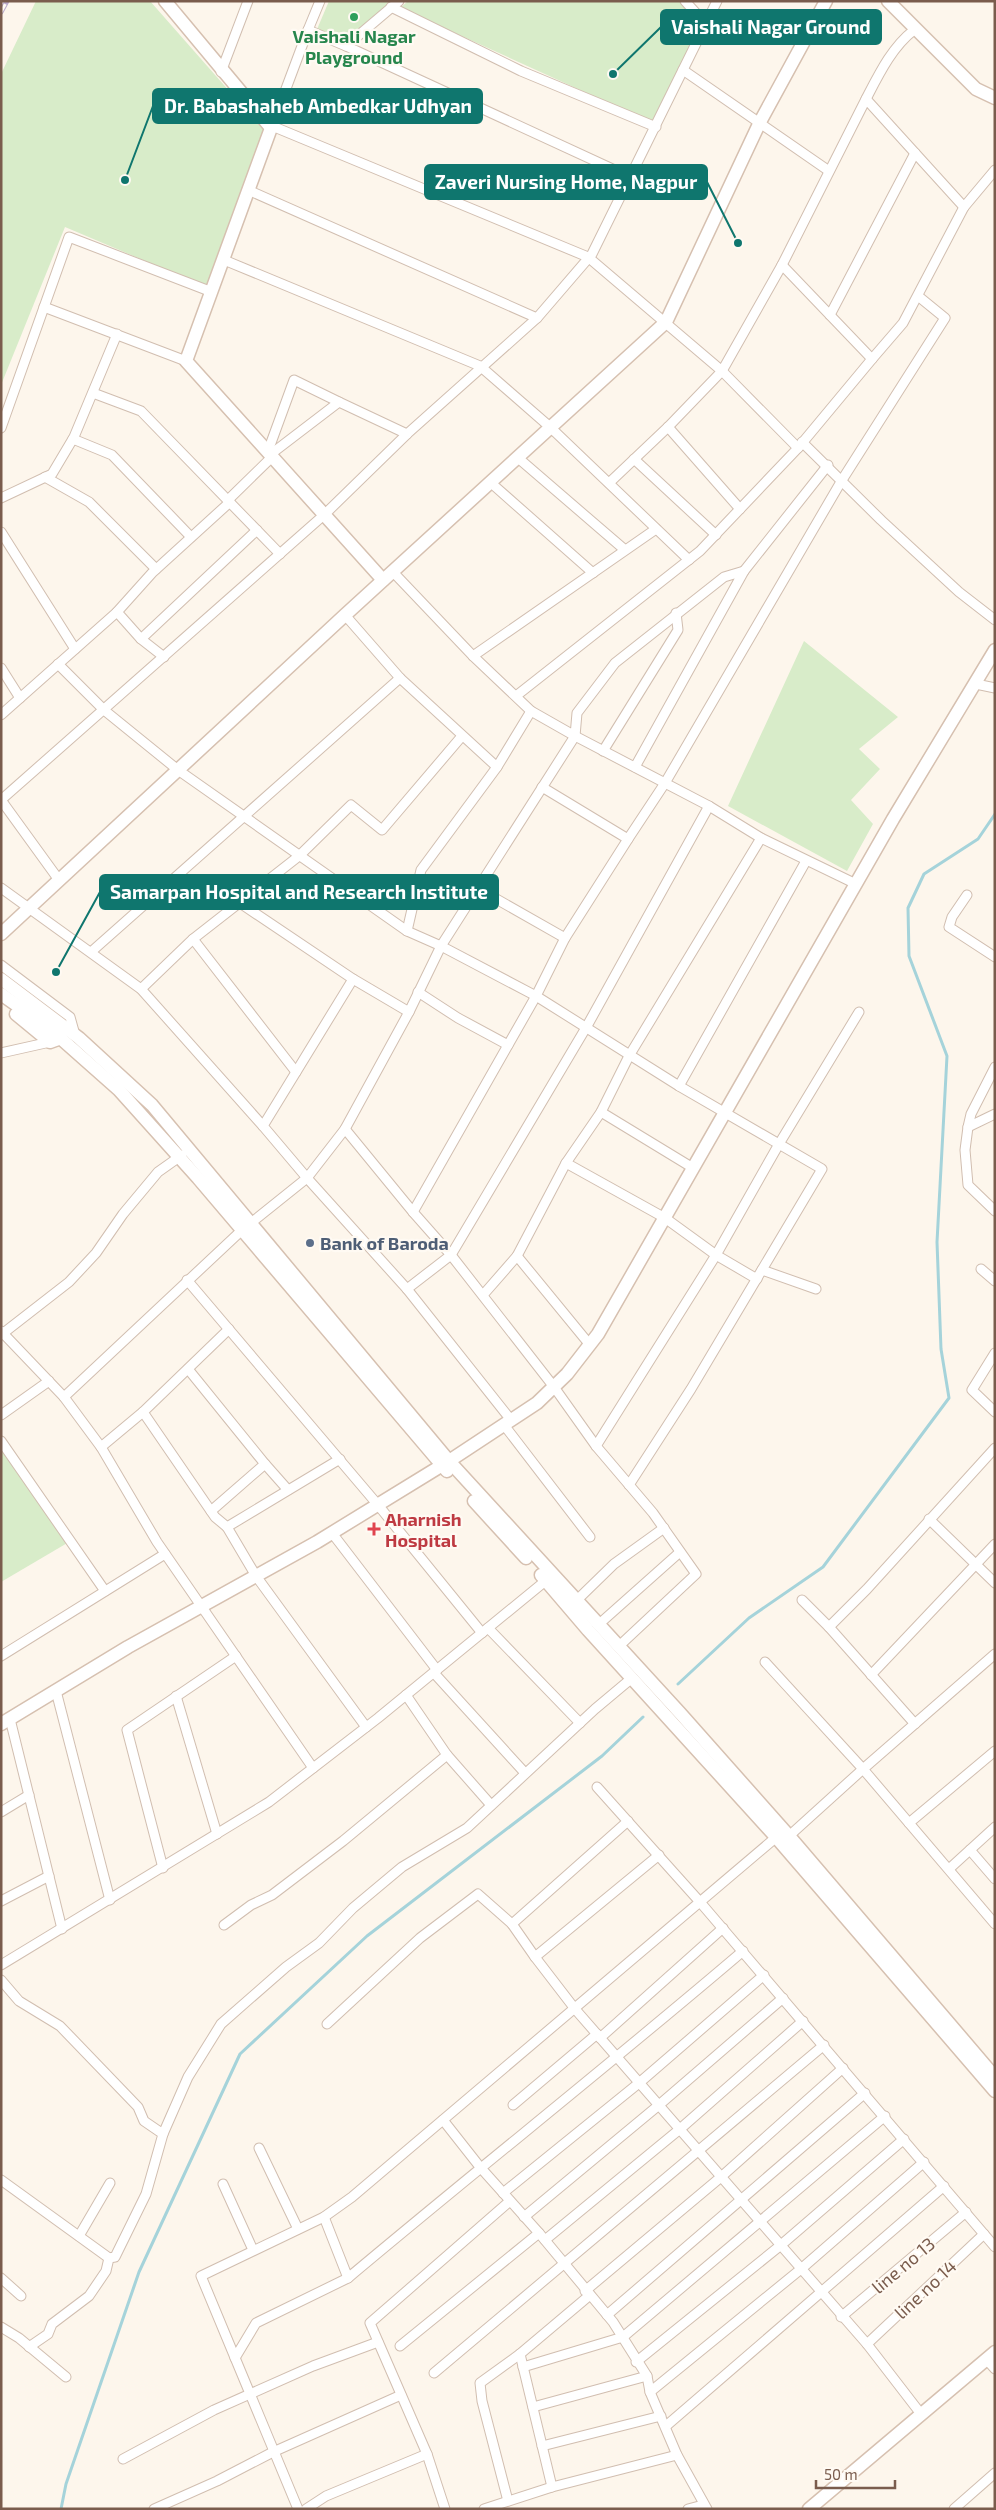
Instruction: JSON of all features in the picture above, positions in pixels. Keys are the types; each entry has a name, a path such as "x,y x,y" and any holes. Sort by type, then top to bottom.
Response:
{"street":[{"path":"165,1 221,72 271,127 588,257 722,371 800,445 828,465 881,520 959,592 995,620"},
{"path":"221,72 248,1"},
{"path":"186,361 271,127 320,1"},
{"path":"685,1 706,24"},
{"path":"59,880 1,800 325,514 406,434 480,366 537,318 588,257 656,127 717,1"},
{"path":"1,934 345,615 666,322 760,122 826,1"},
{"path":"888,1 914,30 976,88 995,98"},
{"path":"346,46 395,4 521,71 656,127"},
{"path":"308,30 630,177"},
{"path":"609,483 668,427 722,371 782,265 882,68 898,46 914,30"},
{"path":"683,70 830,172"},
{"path":"866,99 964,208"},
{"path":"830,315 915,154"},
{"path":"516,696 689,560 716,535 800,445 903,323 964,208 995,170"},
{"path":"248,190 537,318"},
{"path":"1,428 4,410 69,238 212,292"},
{"path":"224,260 480,366 550,427 689,560"},
{"path":"782,265 872,359"},
{"path":"413,1212 536,996 565,938 665,783 842,480 945,318 918,296"},
{"path":"44,307 186,361 325,514 531,711 709,806 760,838 856,884"},
{"path":"1,498 52,474 73,439 117,334"},
{"path":"271,453 294,380 406,434"},
{"path":"93,393 141,411 280,554"},
{"path":"1,715 117,612 156,569 229,501 271,453 339,402"},
{"path":"668,427 740,509"},
{"path":"73,439 112,455 191,537"},
{"path":"517,457 625,550"},
{"path":"634,460 716,535"},
{"path":"635,767 744,571 828,465"},
{"path":"45,477 89,502 156,569"},
{"path":"490,482 593,573"},
{"path":"473,656 656,529"},
{"path":"141,639 257,530"},
{"path":"1,532 75,649"},
{"path":"64,1397 187,1280 246,1227 307,1178 345,1129 409,1012 441,946 575,736 577,713 615,663 724,576 744,571"},
{"path":"117,612 141,639 164,657"},
{"path":"603,751 678,630 676,613"},
{"path":"345,615 400,678 497,767"},
{"path":"62,1929 28,1795 5,1722 202,1606 332,1533 446,1463 537,1403 567,1374 590,1345 856,884 995,650"},
{"path":"58,664 104,710 178,770 407,930 536,996 587,1026 629,1056 678,1086 822,1169 691,1389 629,1485"},
{"path":"1,668 20,698"},
{"path":"91,952 242,816 400,678"},
{"path":"976,684 995,688"},
{"path":"407,930 421,870 497,767 531,711"},
{"path":"140,989 193,939 299,856 351,806 382,830 462,736"},
{"path":"542,787 628,839"},
{"path":"406,1289 452,1255 587,1026 709,806"},
{"path":"483,1295 517,1256 566,1162 601,1112 629,1056 760,838"},
{"path":"678,1086 806,861"},
{"path":"1,888 30,907 140,989 406,1289 508,1422 590,1537"},
{"path":"477,888 565,938"},
{"path":"968,895 952,917 949,927 995,958"},
{"path":"240,904 353,979 409,1012"},
{"path":"193,939 296,1072"},
{"path":"1,966 70,1017 75,1034"},
{"path":"1,979 52,1024 55,1040"},
{"path":"263,1126 353,979"},
{"path":"418,992 458,1018 508,1045"},
{"path":"1,994 52,1024 75,1034 152,1105 184,1154"},
{"path":"1,1003 55,1040 119,1090 184,1154 446,1463 550,1578 632,1678 663,1703"},
{"path":"596,1446 716,1255 779,1144 859,1012"},
{"path":"1,1053 55,1040"},
{"path":"995,1067 971,1114 965,1150 968,1185 995,1211"},
{"path":"601,1112 693,1168"},
{"path":"968,1127 995,1114"},
{"path":"345,1129 413,1212 452,1255 554,1387 596,1446 664,1528 696,1574 618,1647"},
{"path":"184,1154 158,1172 123,1214 96,1253 69,1282 2,1333 64,1397 101,1447 165,1554 313,1768"},
{"path":"566,1162 664,1218 716,1255 757,1278"},
{"path":"517,1256 590,1345"},
{"path":"981,1269 995,1281"},
{"path":"762,1270 816,1289"},
{"path":"187,1280 485,1631 580,1723"},
{"path":"101,1447 142,1412 229,1329"},
{"path":"995,1353 972,1390 995,1412"},
{"path":"188,1369 288,1490"},
{"path":"1,1415 49,1382"},
{"path":"142,1412 211,1512 227,1527 256,1576 366,1728"},
{"path":"1,1441 105,1591"},
{"path":"829,1626 867,1589 995,1448"},
{"path":"227,1527 340,1459"},
{"path":"211,1512 265,1464"},
{"path":"929,1519 995,1583"},
{"path":"576,1601 614,1564 664,1528"},
{"path":"332,1533 436,1671 525,1773"},
{"path":"871,1675 995,1544"},
{"path":"598,1625 680,1552"},
{"path":"1,1656 165,1554"},
{"path":"550,1578 576,1601 618,1647 663,1703 783,1834 995,2077"},
{"path":"1,1965 269,1802 366,1728 550,1578"},
{"path":"802,1600 829,1626 916,1724"},
{"path":"298,2509 201,2276 324,2216 352,2197 700,1902 916,1724 995,1654"},
{"path":"162,1868 127,1730 236,1656"},
{"path":"765,1662 909,1822 995,1924"},
{"path":"1,2180 109,2258 115,2258 146,2194 163,2134 188,2077 221,2024 286,1967 319,1943 353,1908 402,1866 467,1828 580,1723 632,1678"},
{"path":"56,1691 110,1900"},
{"path":"176,1696 217,1834"},
{"path":"406,1696 447,1755 491,1805"},
{"path":"909,1822 995,1752"},
{"path":"224,1926 251,1905 272,1895 343,1841 447,1755"},
{"path":"597,1787 784,1998 995,2247"},
{"path":"1,1812 28,1795"},
{"path":"512,1924 628,1821"},
{"path":"949,1869 994,1828"},
{"path":"783,1834 995,2091"},
{"path":"970,1850 995,1879"},
{"path":"535,1957 659,1856"},
{"path":"1,1901 49,1876"},
{"path":"327,2024 420,1938 478,1894 512,1924 575,2009 762,2222 841,2317 867,2344 921,2414"},
{"path":"513,2105 598,2036 723,1928"},
{"path":"235,2358 256,2323 348,2278 480,2168 618,2058 743,1951"},
{"path":"503,2193 639,2082 764,1975"},
{"path":"1,1980 19,2001 60,2026 138,2107 144,2121 163,2134"},
{"path":"524,2217 784,1998"},
{"path":"400,2346 680,2129 803,2021"},
{"path":"434,2373 700,2152 824,2045"},
{"path":"508,2501 482,2400 480,2383 520,2354 843,2068"},
{"path":"607,2315 865,2093"},
{"path":"523,2367 623,2337 762,2222 885,2116"},
{"path":"444,2120 480,2168 542,2237 623,2337 636,2362 647,2376 650,2392 666,2426 677,2456 705,2507 688,2509"},
{"path":"636,2362 781,2245 904,2139"},
{"path":"259,2148 298,2228"},
{"path":"650,2392 801,2269 924,2162"},
{"path":"79,2236 110,2183"},
{"path":"223,2184 253,2250"},
{"path":"666,2426 944,2186"},
{"path":"444,2509 427,2454 370,2323 510,2201"},
{"name":"line no 13","path":"841,2317 966,2212"},
{"path":"324,2216 348,2278"},
{"name":"line no 14","path":"867,2344 984,2234"},
{"path":"29,2346 48,2334 52,2324 89,2296 106,2271 109,2258"},
{"path":"1,2278 22,2296"},
{"path":"1,2328 29,2346 66,2377"},
{"path":"123,2459 214,2410 313,2366 378,2342"},
{"path":"520,2354 552,2487"},
{"path":"809,2509 921,2414 992,2360"},
{"path":"534,2407 647,2376"},
{"path":"154,2509 217,2481 273,2452 401,2395"},
{"path":"542,2446 661,2416"},
{"path":"306,2509 326,2496 427,2454"},
{"path":"484,2509 552,2487 677,2456"},
{"path":"954,2509 995,2474"}],"green space":[{"path":"36,1 150,1 267,134 209,288 65,227 1,385 1,74"},
{"name":"Vaishali Nagar Playground","path":"329,1 403,1 356,45 315,34"},
{"path":"408,1 683,1 704,25 655,124 400,8"},
{"path":"804,641 898,717 859,749 880,769 851,800 873,824 847,871 728,806"},
{"path":"1,1441 69,1542 1,1582"}],"waterway":[{"path":"678,1684 749,1618 823,1567 949,1398 941,1349 937,1242 947,1056 909,956 908,908 924,874 978,839 995,814"},
{"path":"61,2509 66,2484 139,2272 240,2054 367,1936 602,1756 643,1717"}],"railway":[{"path":"1,12 7,1"}],"place":[{"name":"Vaishali Nagar Playground","path":"354,17"},
{"name":"Vaishali Nagar Ground","path":"613,74"},
{"name":"Dr. Babashaheb Ambedkar Udhyan","path":"125,180"},
{"name":"Zaveri Nursing Home, Nagpur","path":"738,243"},
{"name":"Samarpan Hospital and Research Institute","path":"56,972"},
{"name":"Bank of Baroda","path":"310,1243"},
{"name":"Aharnish Hospital","path":"374,1529"}]}
